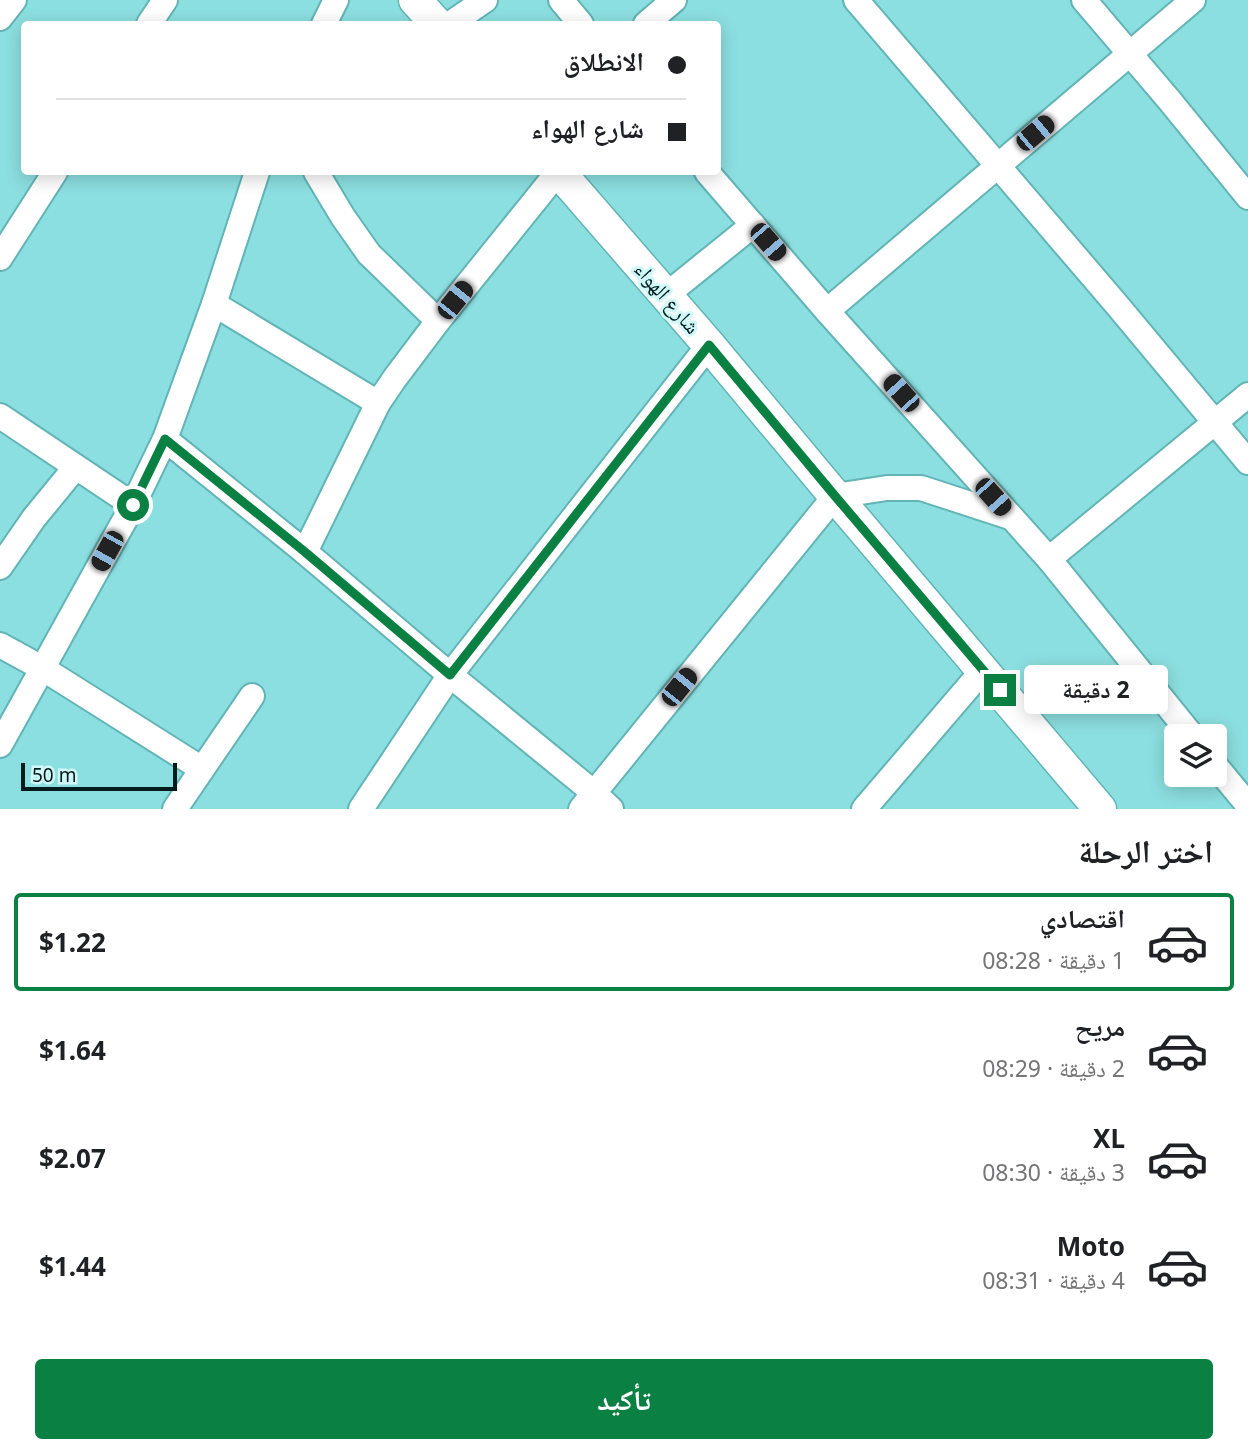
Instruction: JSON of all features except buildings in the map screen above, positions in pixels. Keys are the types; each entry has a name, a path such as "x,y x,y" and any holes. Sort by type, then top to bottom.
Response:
{"street":[{"path":"0,18 14,0"},
{"path":"151,21 165,0"},
{"path":"326,21 336,0"},
{"path":"415,0 434,21"},
{"path":"454,21 485,0"},
{"path":"561,0 578,21"},
{"path":"650,21 674,0"},
{"path":"856,0 1248,462"},
{"path":"1084,0 1248,197"},
{"path":"827,311 1192,0"},
{"path":"0,258 53,175"},
{"path":"0,745 133,505 165,439 214,304 256,175"},
{"path":"318,175 369,254 438,321"},
{"path":"305,552 378,404 395,378 557,175"},
{"name":"شارع الهواء","path":"562,175 709,345 1100,809"},
{"path":"710,175 827,311 1049,559 1182,724"},
{"path":"665,296 753,225"},
{"path":"214,304 378,404"},
{"path":"361,809 450,675 709,345"},
{"path":"1049,559 1248,395"},
{"path":"0,416 133,505"},
{"path":"165,439 305,552 595,803 835,496 887,488 921,488 1012,517"},
{"path":"0,567 75,468"},
{"path":"0,645 43,668 202,769"},
{"path":"864,809 984,670"},
{"path":"175,809 252,696"},
{"path":"1227,780 1248,805"}],"route":[{"path":"133,505 165,439 305,552 450,675 709,345 1000,690"}]}
